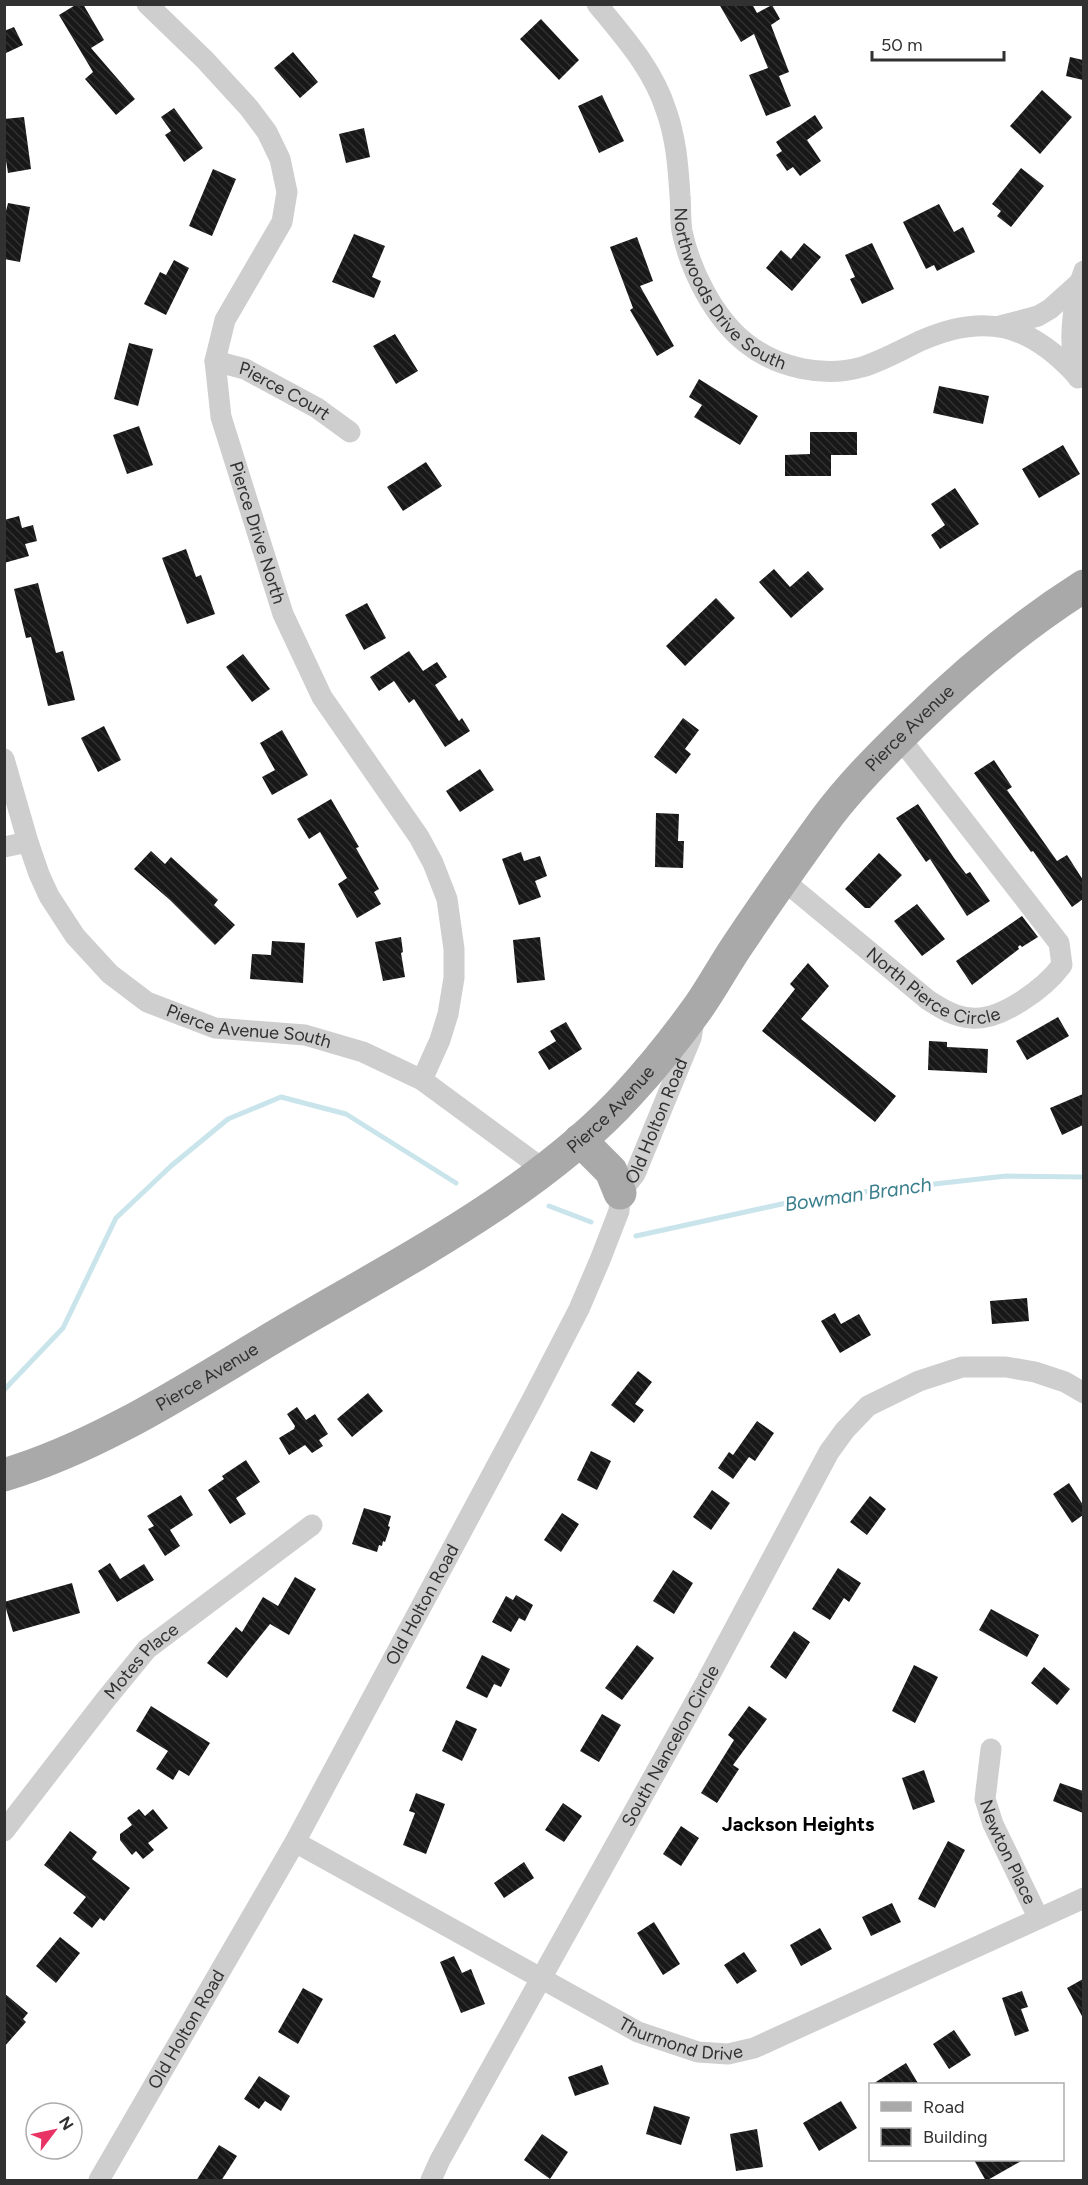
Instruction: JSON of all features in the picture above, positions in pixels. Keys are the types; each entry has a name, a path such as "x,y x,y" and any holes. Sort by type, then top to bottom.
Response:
{"main road":[{"name":"Pierce Avenue","path":"4,1475 69,1451 176,1394 442,1238 504,1197 580,1140 628,1095 697,1008 828,816 865,772 950,688 996,648 1083,586"},
{"path":"580,1140 610,1171 620,1193"}],"street":[{"name":"Pierce Drive North","path":"147,4 205,60 249,108 267,132 280,159 287,192 282,222 225,320 215,361 221,417 283,614 321,697 419,837 433,863 447,899 454,949 454,978 448,1014 440,1040 422,1080"},
{"name":"Northwoods Drive South","path":"597,4 633,48 658,89 674,137 682,230 695,273 708,297 731,329 746,344 779,362 803,369 847,370 862,367 949,330 971,326 1000,326 1038,315 1050,309 1081,277"},
{"path":"1080,381 1073,316 1081,277"},
{"name":"Northwoods Drive South","path":"1000,326 1027,334 1048,347 1080,381"},
{"name":"Pierce Court","path":"215,361 245,369 317,408 350,432"},
{"name":"North Pierce Circle","path":"783,880 928,1000 950,1014 972,1018 990,1017 1023,1000 1052,978 1062,965 1059,943 1050,928 899,737"},
{"name":"Pierce Avenue South","path":"4,759 28,842 46,888 75,936 110,974 147,1002 215,1028 305,1035 363,1052 422,1080 543,1169"},
{"path":"4,847 28,842"},
{"name":"Old Holton Road","path":"95,2179 295,1842 579,1309 619,1211 620,1193 635,1174 691,1038 697,1008"},
{"name":"South Nancelon Circle","path":"431,2181 440,2160 705,1684 829,1452 845,1430 868,1406 919,1381 962,1367 1006,1367 1035,1372 1065,1382 1083,1393"},
{"name":"Motes Place","path":"4,1831 147,1649 312,1525"},
{"name":"Newton Place","path":"991,1749 985,1799 993,1824 1038,1917"},
{"name":"Thurmond Drive","path":"295,1842 638,2032 698,2052 728,2054 754,2048 1083,1898"}],"building":[{"path":"77,4 83,4 104,40 91,48 135,99 116,115 85,79 93,72 59,15"},
{"path":"719,4 752,4 757,13 772,5 780,19 771,25 789,72 779,76 791,106 766,116 749,75 768,68 754,34 741,42"},
{"path":"541,19 579,60 559,80 520,39"},
{"path":"14,27 23,45 4,54 4,31"},
{"path":"293,52 318,82 300,98 274,68"},
{"path":"1070,57 1083,60 1083,80 1066,76"},
{"path":"1042,90 1072,117 1040,154 1010,126"},
{"path":"602,95 624,141 599,153 578,106"},
{"path":"174,108 203,148 184,162 165,135 171,131 161,117"},
{"path":"815,115 823,128 807,140 821,161 800,176 793,167 787,171 776,155 782,151 776,142"},
{"path":"24,117 31,169 8,173 4,148 4,119"},
{"path":"364,128 370,157 346,163 339,134"},
{"path":"1021,168 1044,186 1011,227 997,216 1001,211 992,204"},
{"path":"213,169 236,179 212,236 189,226"},
{"path":"8,203 30,207 20,262 4,259 4,219"},
{"path":"939,204 954,232 963,227 975,252 937,271 934,265 926,269 903,222"},
{"path":"354,234 385,246 372,277 381,281 374,298 332,282"},
{"path":"637,237 653,281 640,286 674,346 657,356 630,310 633,308 610,247"},
{"path":"804,243 821,257 792,291 766,268 781,250 791,259"},
{"path":"872,243 894,289 862,304 850,279 855,277 845,255"},
{"path":"174,260 189,268 166,315 144,304 160,272 166,275"},
{"path":"395,334 418,371 396,384 373,346"},
{"path":"129,343 153,349 138,406 114,399"},
{"path":"699,379 758,416 740,445 694,417 702,405 689,397"},
{"path":"939,386 989,396 983,424 933,413"},
{"path":"139,426 153,465 127,474 113,435"},
{"path":"810,432 857,432 857,455 831,455 831,476 785,476 785,455 810,454"},
{"path":"1063,445 1080,474 1039,498 1022,469"},
{"path":"426,462 442,486 403,511 387,487"},
{"path":"955,488 979,524 940,549 931,535 945,525 931,504"},
{"path":"19,516 22,528 33,525 37,541 25,544 29,556 4,563 4,520"},
{"path":"186,549 196,577 201,575 215,614 187,624 162,558"},
{"path":"774,569 790,587 808,571 824,589 791,618 759,582"},
{"path":"38,583 56,653 63,651 75,700 48,706 31,637 26,638 14,589"},
{"path":"716,598 735,618 685,666 666,646"},
{"path":"367,603 386,638 364,650 345,615"},
{"path":"409,651 423,671 437,662 447,677 435,685 459,721 462,718 470,731 445,747 414,699 409,703 394,681 379,691 370,677"},
{"path":"243,654 270,689 252,702 226,667"},
{"path":"683,718 699,730 685,749 691,754 676,774 654,757"},
{"path":"104,726 121,760 98,772 81,738"},
{"path":"282,730 308,775 272,795 262,777 275,770 260,743"},
{"path":"994,760 1012,787 1007,790 1057,861 1067,855 1083,880 1083,899 1072,907 974,773"},
{"path":"480,769 494,790 460,812 446,791"},
{"path":"331,799 359,847 356,848 379,889 374,892 381,904 357,918 338,884 347,878 320,832 309,839 297,819"},
{"path":"918,804 954,858 966,874 970,872 990,901 967,916 930,859 926,862 896,818"},
{"path":"656,813 679,814 678,841 684,841 683,868 655,867"},
{"path":"151,851 165,864 171,857 218,900 214,905 235,925 215,945 170,900 134,869"},
{"path":"521,852 524,861 540,856 547,876 535,881 541,897 519,905 502,859"},
{"path":"879,853 902,875 870,908 865,908 845,889"},
{"path":"917,904 945,939 922,956 894,921"},
{"path":"1022,916 1038,937 1022,947 1020,945 1019,949 972,985 956,961"},
{"path":"401,937 405,977 383,981 375,942"},
{"path":"540,937 545,980 517,983 513,940"},
{"path":"272,941 305,943 303,983 250,979 252,954 271,955"},
{"path":"808,963 829,986 801,1019 896,1096 875,1122 762,1031 795,989 790,984"},
{"path":"1058,1017 1069,1036 1027,1060 1016,1041"},
{"path":"566,1022 582,1049 549,1070 538,1052 556,1041 550,1031"},
{"path":"929,1041 947,1042 947,1047 988,1049 987,1073 928,1070"},
{"path":"1083,1094 1083,1125 1062,1135 1050,1108"},
{"path":"1027,1298 1029,1321 992,1324 990,1301"},
{"path":"835,1313 841,1324 859,1314 871,1335 840,1353 821,1321"},
{"path":"638,1371 652,1382 635,1404 644,1410 634,1423 611,1405"},
{"path":"368,1393 383,1411 352,1437 337,1419"},
{"path":"297,1407 306,1420 315,1414 328,1434 319,1440 323,1446 312,1453 305,1445 289,1455 279,1438 294,1429 295,1426 287,1414"},
{"path":"757,1421 774,1433 755,1461 749,1457 733,1479 718,1468 729,1452 733,1455"},
{"path":"591,1451 611,1461 597,1490 577,1480"},
{"path":"246,1460 260,1482 236,1498 246,1514 230,1524 208,1490 224,1479 222,1476"},
{"path":"1069,1483 1083,1505 1083,1515 1072,1523 1053,1494"},
{"path":"712,1490 730,1503 711,1530 693,1517"},
{"path":"181,1495 193,1515 170,1530 180,1546 165,1556 148,1529 154,1526 147,1516"},
{"path":"870,1496 886,1509 867,1535 850,1522"},
{"path":"364,1508 391,1516 385,1542 383,1541 382,1546 379,1545 377,1552 352,1544"},
{"path":"562,1513 579,1524 561,1552 544,1540"},
{"path":"110,1563 120,1579 144,1564 154,1580 117,1602 98,1571"},
{"path":"838,1568 861,1583 849,1602 844,1598 830,1620 812,1609"},
{"path":"673,1570 693,1583 674,1614 653,1601"},
{"path":"295,1577 316,1589 289,1635 270,1624 227,1678 207,1663 236,1627 242,1632 263,1597 278,1606"},
{"path":"72,1583 80,1613 13,1632 4,1602"},
{"path":"516,1595 533,1605 525,1621 519,1618 511,1632 492,1622 506,1596 513,1600"},
{"path":"991,1609 1039,1635 1027,1657 979,1630"},
{"path":"794,1631 810,1642 786,1679 770,1667"},
{"path":"637,1645 654,1658 622,1700 605,1688"},
{"path":"482,1655 510,1669 501,1687 494,1684 487,1698 466,1688"},
{"path":"914,1665 938,1677 915,1723 892,1711"},
{"path":"1044,1667 1070,1689 1057,1705 1031,1683"},
{"path":"151,1706 210,1743 189,1776 179,1770 173,1780 156,1769 168,1751 136,1731"},
{"path":"749,1706 767,1719 733,1765 739,1769 717,1803 701,1793 734,1740 728,1735"},
{"path":"602,1714 621,1725 599,1762 580,1751"},
{"path":"456,1720 477,1729 462,1761 442,1751"},
{"path":"924,1770 935,1802 913,1810 902,1778"},
{"path":"1060,1783 1083,1791 1083,1813 1053,1801"},
{"path":"416,1793 445,1804 426,1854 403,1845 415,1813 409,1811"},
{"path":"563,1803 582,1816 564,1842 545,1830"},
{"path":"139,1809 145,1816 153,1809 168,1828 148,1843 154,1850 143,1859 136,1851 132,1855 120,1840 120,1834 132,1825 127,1818"},
{"path":"681,1826 699,1838 681,1866 663,1854"},
{"path":"70,1831 97,1852 92,1859 130,1888 104,1921 100,1918 92,1928 73,1913 86,1897 44,1865"},
{"path":"948,1841 965,1850 935,1908 918,1899"},
{"path":"524,1862 534,1878 504,1898 494,1883"},
{"path":"892,1903 901,1922 871,1936 862,1917"},
{"path":"654,1922 680,1964 663,1975 637,1933"},
{"path":"820,1928 832,1949 801,1966 790,1945"},
{"path":"60,1937 80,1953 56,1983 36,1966"},
{"path":"744,1952 757,1971 737,1984 724,1965"},
{"path":"454,1956 462,1973 471,1969 485,2004 461,2013 440,1962"},
{"path":"1083,1979 1083,2018 1067,1988"},
{"path":"303,1988 323,1999 298,2044 278,2032"},
{"path":"1022,1991 1028,2007 1021,2009 1029,2031 1015,2036 1002,1998"},
{"path":"4,1993 28,2013 23,2019 26,2022 4,2047"},
{"path":"954,2030 971,2055 949,2069 933,2044"},
{"path":"906,2063 918,2083 874,2083"},
{"path":"602,2065 609,2084 575,2096 568,2077"},
{"path":"259,2076 290,2096 281,2111 265,2101 259,2109 244,2099"},
{"path":"841,2101 857,2128 819,2151 803,2123"},
{"path":"654,2106 690,2117 681,2145 646,2134"},
{"path":"757,2129 763,2167 736,2171 730,2134"},
{"path":"542,2134 568,2152 550,2179 524,2160"},
{"path":"219,2145 237,2156 221,2181 196,2181"},
{"path":"975,2161 1021,2161 986,2181"}],"waterway":[{"name":"Bowman Branch","path":"4,1390 63,1328 116,1218 171,1166 228,1119 281,1097 346,1114 456,1183"},
{"name":"Bowman Branch","path":"636,1236 809,1198 1006,1176 1084,1177"},
{"name":"Bowman Branch","path":"549,1206 591,1222"}],"district":[{"name":"Jackson Heights","path":"798,1824"}]}
